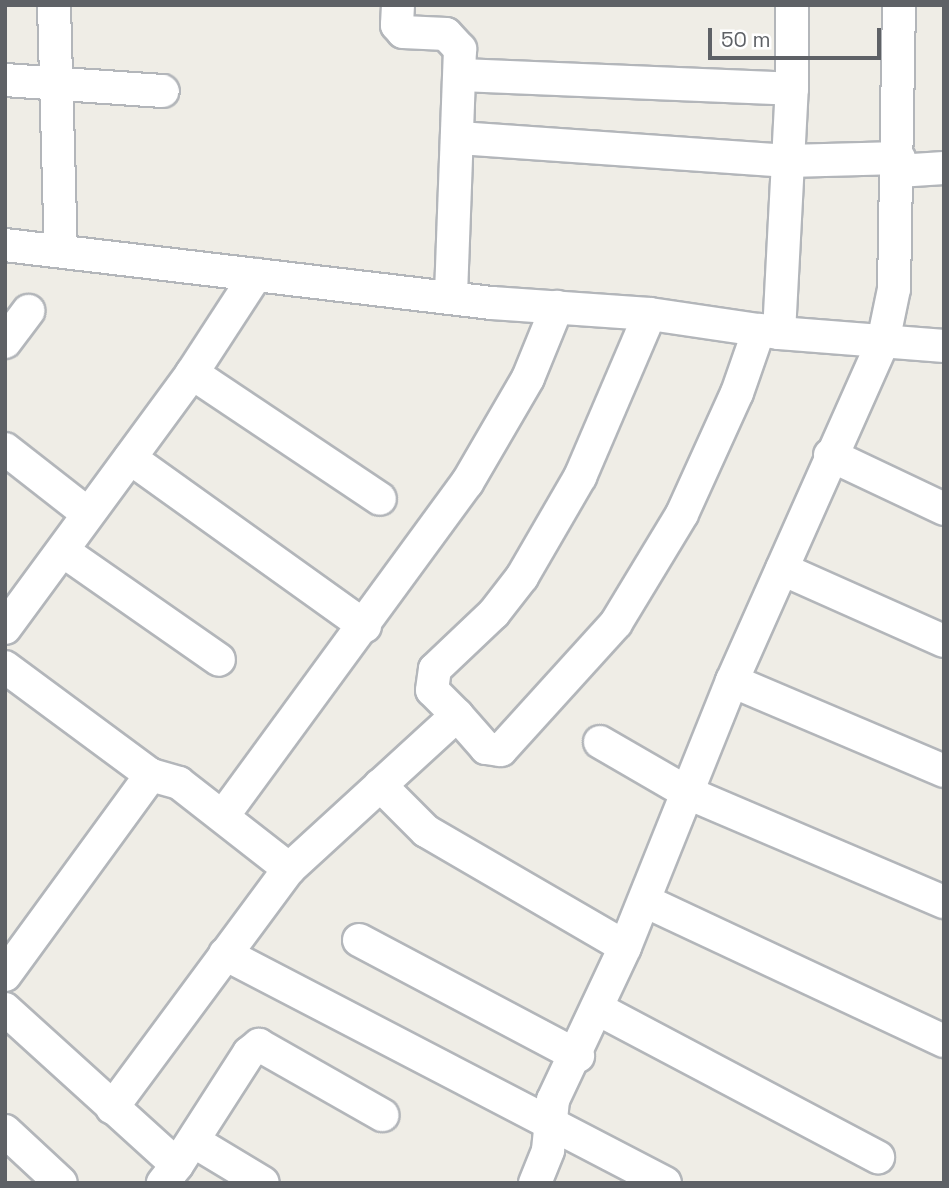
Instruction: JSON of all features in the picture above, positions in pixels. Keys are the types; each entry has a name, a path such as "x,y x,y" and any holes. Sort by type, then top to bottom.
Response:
{"street":[{"path":"54,5 61,251"},
{"path":"398,5 397,24 404,32 446,34 458,43 461,75 451,298"},
{"path":"650,314 580,477 522,577 431,678 436,697 486,748 501,750 615,623 682,514 737,393 769,332 788,161 792,89 792,5"},
{"path":"535,1183 548,1150 548,1119 553,1100 578,1056 645,901 732,681 830,455 883,342 894,289 899,5"},
{"path":"461,75 792,89"},
{"path":"5,80 55,86 163,90"},
{"path":"459,138 944,169"},
{"path":"5,244 451,298 650,314 769,332 944,346"},
{"path":"5,628 192,373 256,275"},
{"path":"223,816 365,626 486,453 528,377 557,307"},
{"path":"5,342 28,311"},
{"path":"192,373 380,499"},
{"path":"5,449 87,513"},
{"path":"830,455 944,509"},
{"path":"130,458 365,626"},
{"path":"63,551 219,660"},
{"path":"782,569 944,641"},
{"path":"5,667 151,775 179,783 289,869"},
{"path":"732,681 944,771"},
{"path":"112,1108 289,869 457,716"},
{"path":"600,742 688,793 944,902"},
{"path":"5,975 151,775"},
{"path":"380,785 426,831 625,947"},
{"path":"645,901 944,1041"},
{"path":"359,940 578,1056"},
{"path":"225,954 548,1119 666,1183"},
{"path":"5,1009 112,1108 178,1163 262,1183"},
{"path":"598,1009 878,1157"},
{"path":"178,1163 248,1053 259,1045 383,1115"},
{"path":"5,1131 61,1183"}]}
